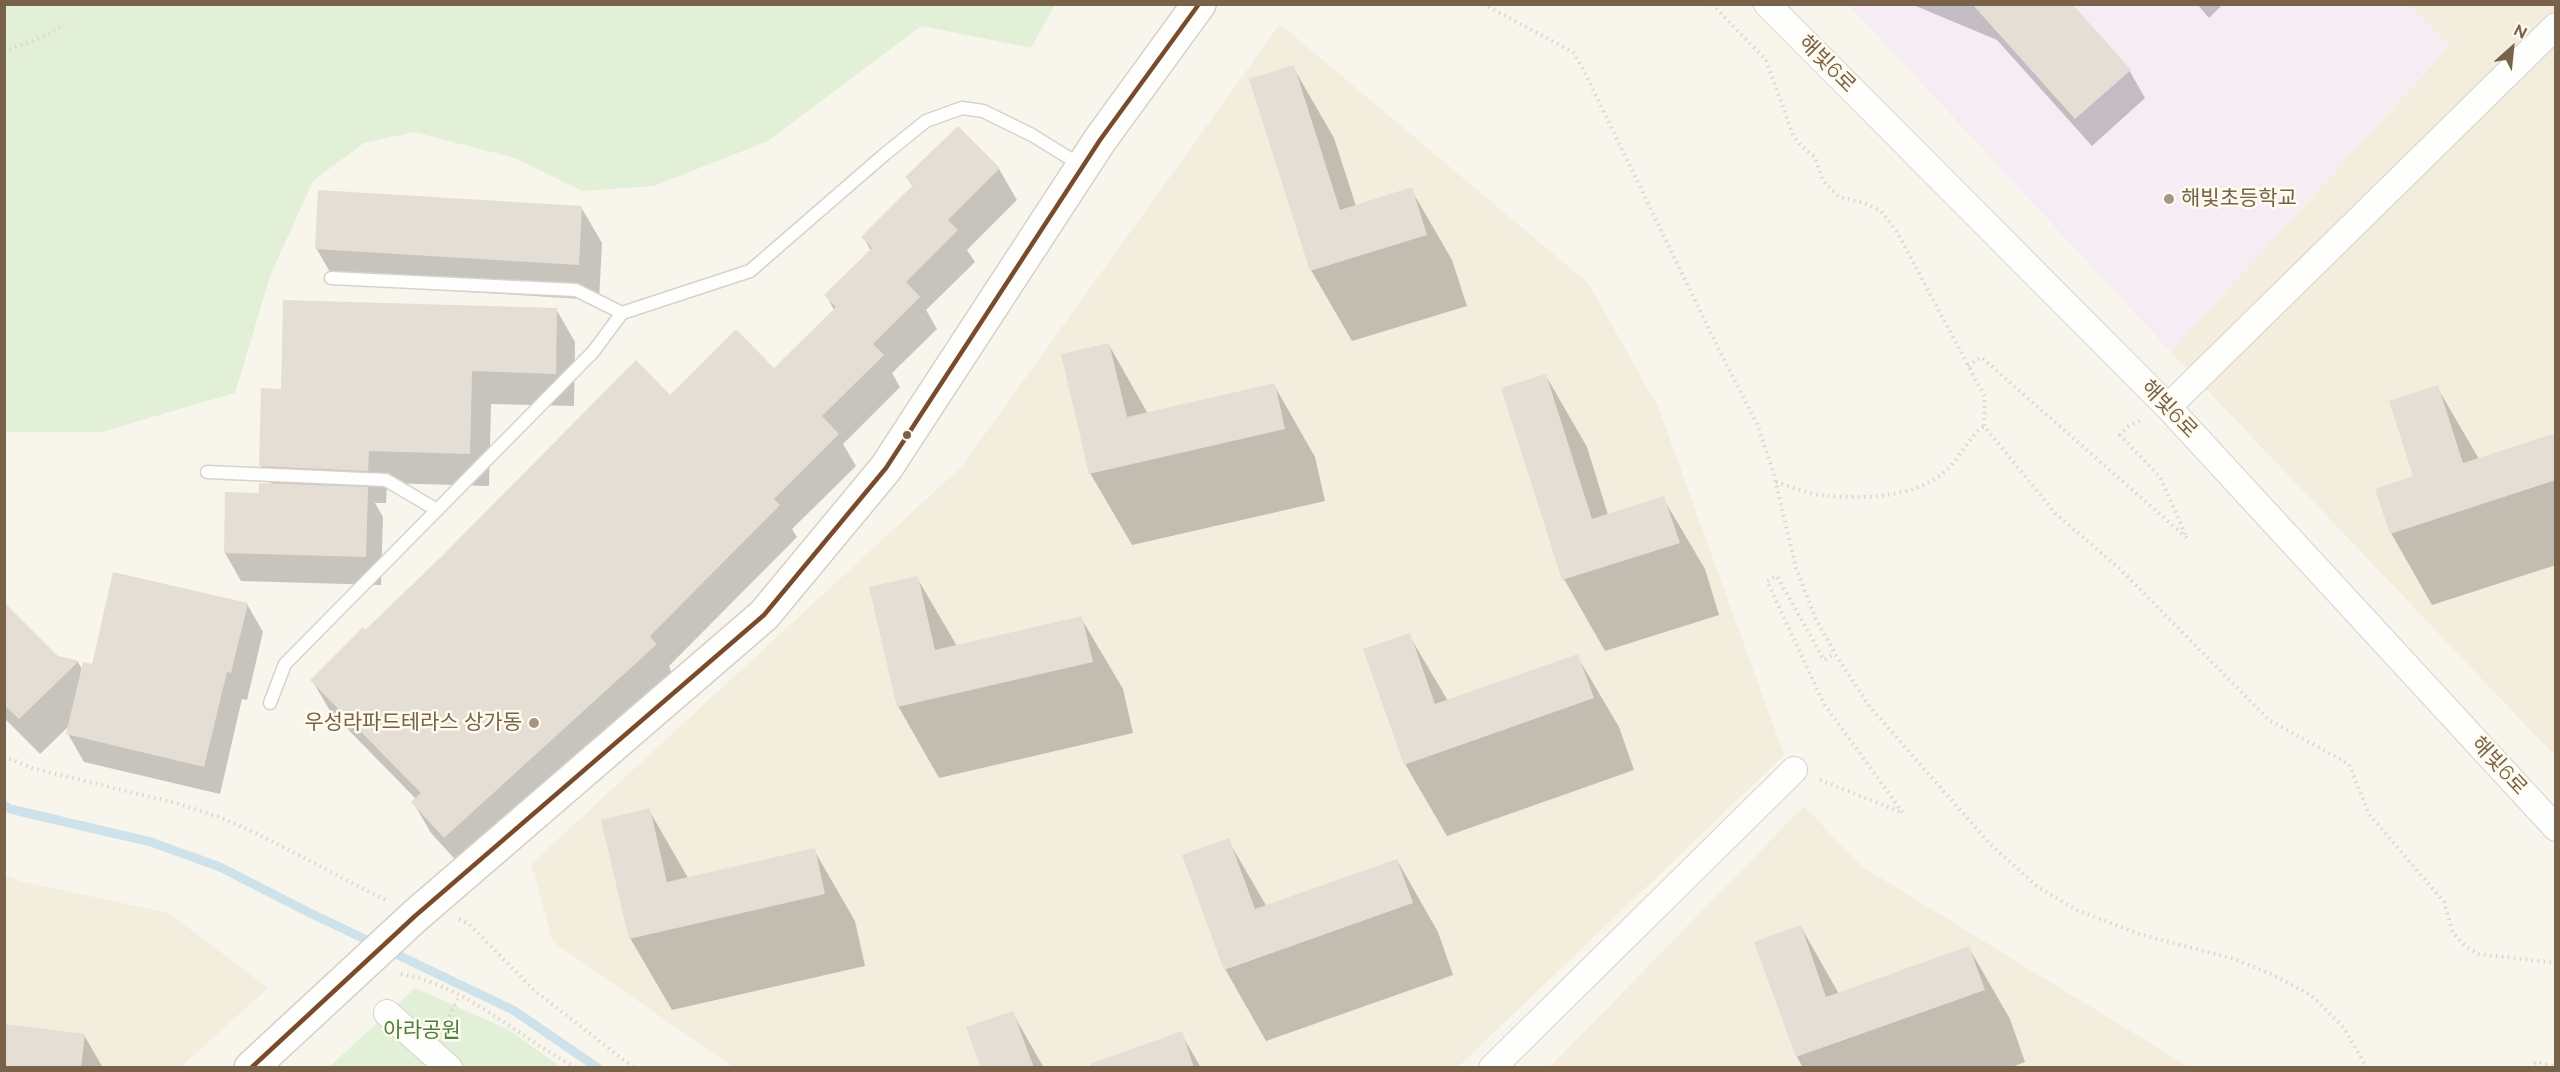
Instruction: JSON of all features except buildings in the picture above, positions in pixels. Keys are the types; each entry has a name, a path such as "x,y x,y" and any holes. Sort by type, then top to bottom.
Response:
{"street":[{"path":"251,1068 415,916 764,615 886,468 1083,167 1199,4"},
{"name":"해빛6로","path":"1767,4 2168,407 2556,828"},
{"path":"2168,407 2556,26"},
{"path":"1492,1068 1794,770"},
{"path":"387,1013 449,1068"}],"lane":[{"path":"270,703 285,664 593,352 622,314 750,271 926,121 962,108 983,111 1083,167"},
{"path":"331,278 576,290 622,314"},
{"path":"207,472 386,480 437,510"}],"path":[{"path":"1483,4 1573,52 1757,424 1775,482 1796,568 1815,616 1835,654 1870,706 1990,844 2038,887 2077,910 2139,934 2234,959 2271,974 2311,995 2344,1028 2367,1068"},
{"path":"1712,4 1766,60 1793,135 1800,145 1815,157 1823,181 1839,197 1864,203 1881,211 1897,232 1985,398 1984,426 2055,513 2121,570 2270,720 2349,764 2369,814 2444,902 2453,933 2465,946 2478,954 2556,963"},
{"path":"4,52 49,34 64,24"},
{"path":"1968,366 1981,357 2187,538 2160,477 2121,435 2127,427"},
{"path":"1775,482 1818,495 1870,496 1906,492 1938,477 1962,454 1975,432 1984,426"},
{"path":"1794,770 1903,813 1824,704 1767,581 1777,576 1824,660 1835,654"},
{"path":"4,756 32,768 179,804 219,817 256,833 415,916"},
{"path":"469,924 534,990 634,1068"},
{"path":"425,978 459,996 577,1068"},
{"path":"449,1018 459,996"},
{"path":"2530,1068 2537,1062 2556,1067"}],"shaded area":[{"name":"해빛초등학교","path":"1849,5 2410,5 2449,45 2171,352"},
{"path":"2410,5 2555,5 2555,756 2171,352 2449,46"},
{"path":"1280,24 1589,284 1659,409 1784,755 1458,1067 733,1067 553,942 531,864 962,466"},
{"path":"1804,806 1861,866 2189,1067 1549,1068"},
{"path":"5,876 169,913 268,988 181,1067 5,1068"}],"green space":[{"path":"5,4 1055,5 1031,48 921,26 768,141 654,186 582,191 515,158 414,132 364,143 313,181 270,276 235,393 101,432 5,432"},
{"name":"아라공원","path":"415,988 509,1030 561,1067 328,1068"}],"waterway":[{"path":"4,805 10,809 151,842 220,867 308,912 513,1010 598,1068"}],"transit line":[{"path":"251,1068 415,916 764,615 886,468 1100,140 1199,4"}],"place":[{"name":"해빛초등학교","path":"2169,199"},
{"name":"우성라파드테라스 상가동","path":"534,723"}]}
